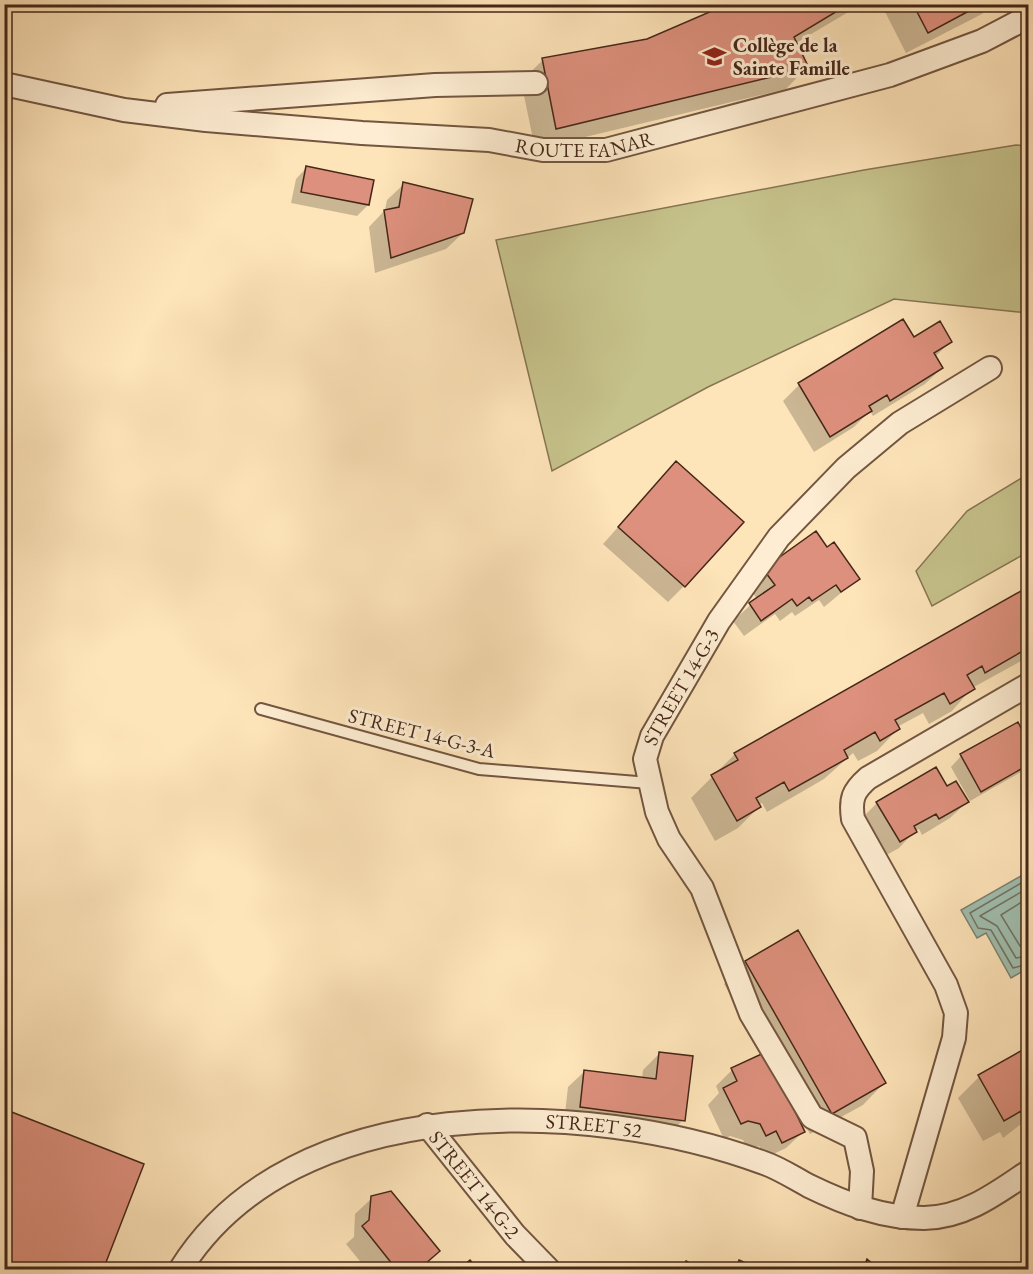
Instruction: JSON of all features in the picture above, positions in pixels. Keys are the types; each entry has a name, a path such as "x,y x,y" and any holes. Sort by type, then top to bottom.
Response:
{"street":[{"name":"ROUTE FANAR","path":"4,84 124,110 298,129 489,140 543,150 606,150 890,75 982,41 1029,17"},
{"name":"ROUTE FANAR","path":"124,110 435,85 536,83"},
{"name":"STREET 14-G-3","path":"860,1208 862,1171 855,1138 812,1117 751,1014 702,888 669,839 657,812 645,759 652,736 719,621 779,537 846,468 900,423 990,368"},
{"path":"902,1217 951,1049 956,1013 946,985 853,819 851,804 854,790 868,778 1029,685"},
{"name":"STREET 52","path":"180,1269 215,1226 256,1189 297,1165 335,1147 427,1125 498,1119 599,1125 673,1136 765,1163 860,1208 882,1215 902,1217 927,1218 954,1214 985,1201 1029,1172"},
{"name":"STREET 14-G-2","path":"427,1125 515,1235 549,1269"}],"lane":[{"name":"STREET 14-G-3-A","path":"261,709 479,769 649,783"}],"shaded area":[{"path":"1016,145 1028,146 1028,313 894,299 708,387 552,471 496,240 864,170"},
{"path":"1028,474 1028,552 932,606 916,571 967,511"}],"water":[{"path":"1028,872 1028,968 1011,978 986,933 977,938 961,910"}],"building":[{"path":"728,4 849,4 794,37 809,68 556,129 542,58 647,39"},
{"path":"913,4 982,4 928,33"},
{"path":"306,166 374,180 369,205 301,192"},
{"path":"403,182 473,199 464,233 391,258 384,210 399,207"},
{"path":"903,319 914,337 940,321 952,342 934,353 943,368 890,401 887,395 869,406 872,411 830,437 798,383"},
{"path":"676,461 744,522 685,587 618,527"},
{"path":"816,531 827,547 834,542 860,579 841,592 836,585 812,601 809,597 797,606 792,599 761,621 749,603 775,585 763,569"},
{"path":"1028,587 1028,648 985,673 982,666 967,675 975,689 950,704 944,693 895,720 900,729 880,741 875,732 844,750 848,758 789,791 784,782 756,798 761,807 737,821 711,775 738,760 734,753"},
{"path":"1018,722 1028,742 1028,765 981,792 960,754"},
{"path":"936,767 947,786 956,781 969,802 939,819 936,814 914,826 917,832 900,842 876,802"},
{"path":"798,930 886,1083 832,1114 745,961"},
{"path":"1028,1047 1028,1116 1025,1118 1021,1111 1004,1121 978,1075"},
{"path":"659,1052 693,1056 685,1121 580,1107 584,1070 656,1079"},
{"path":"766,1052 805,1132 782,1143 776,1131 766,1136 760,1124 748,1121 741,1124 723,1088 737,1081 731,1068"},
{"path":"4,1109 144,1164 103,1270 18,1270 4,1264"},
{"path":"391,1191 440,1251 418,1270 397,1270 362,1226 369,1220 371,1196"},
{"path":"867,1259 880,1270 863,1270"},
{"path":"470,1260 478,1270 458,1270"},
{"path":"739,1260 761,1270 736,1270"},
{"path":"686,1261 702,1270 682,1270"}],"place":[{"name":"Collège de la Sainte Famille","path":"715,56"}]}
